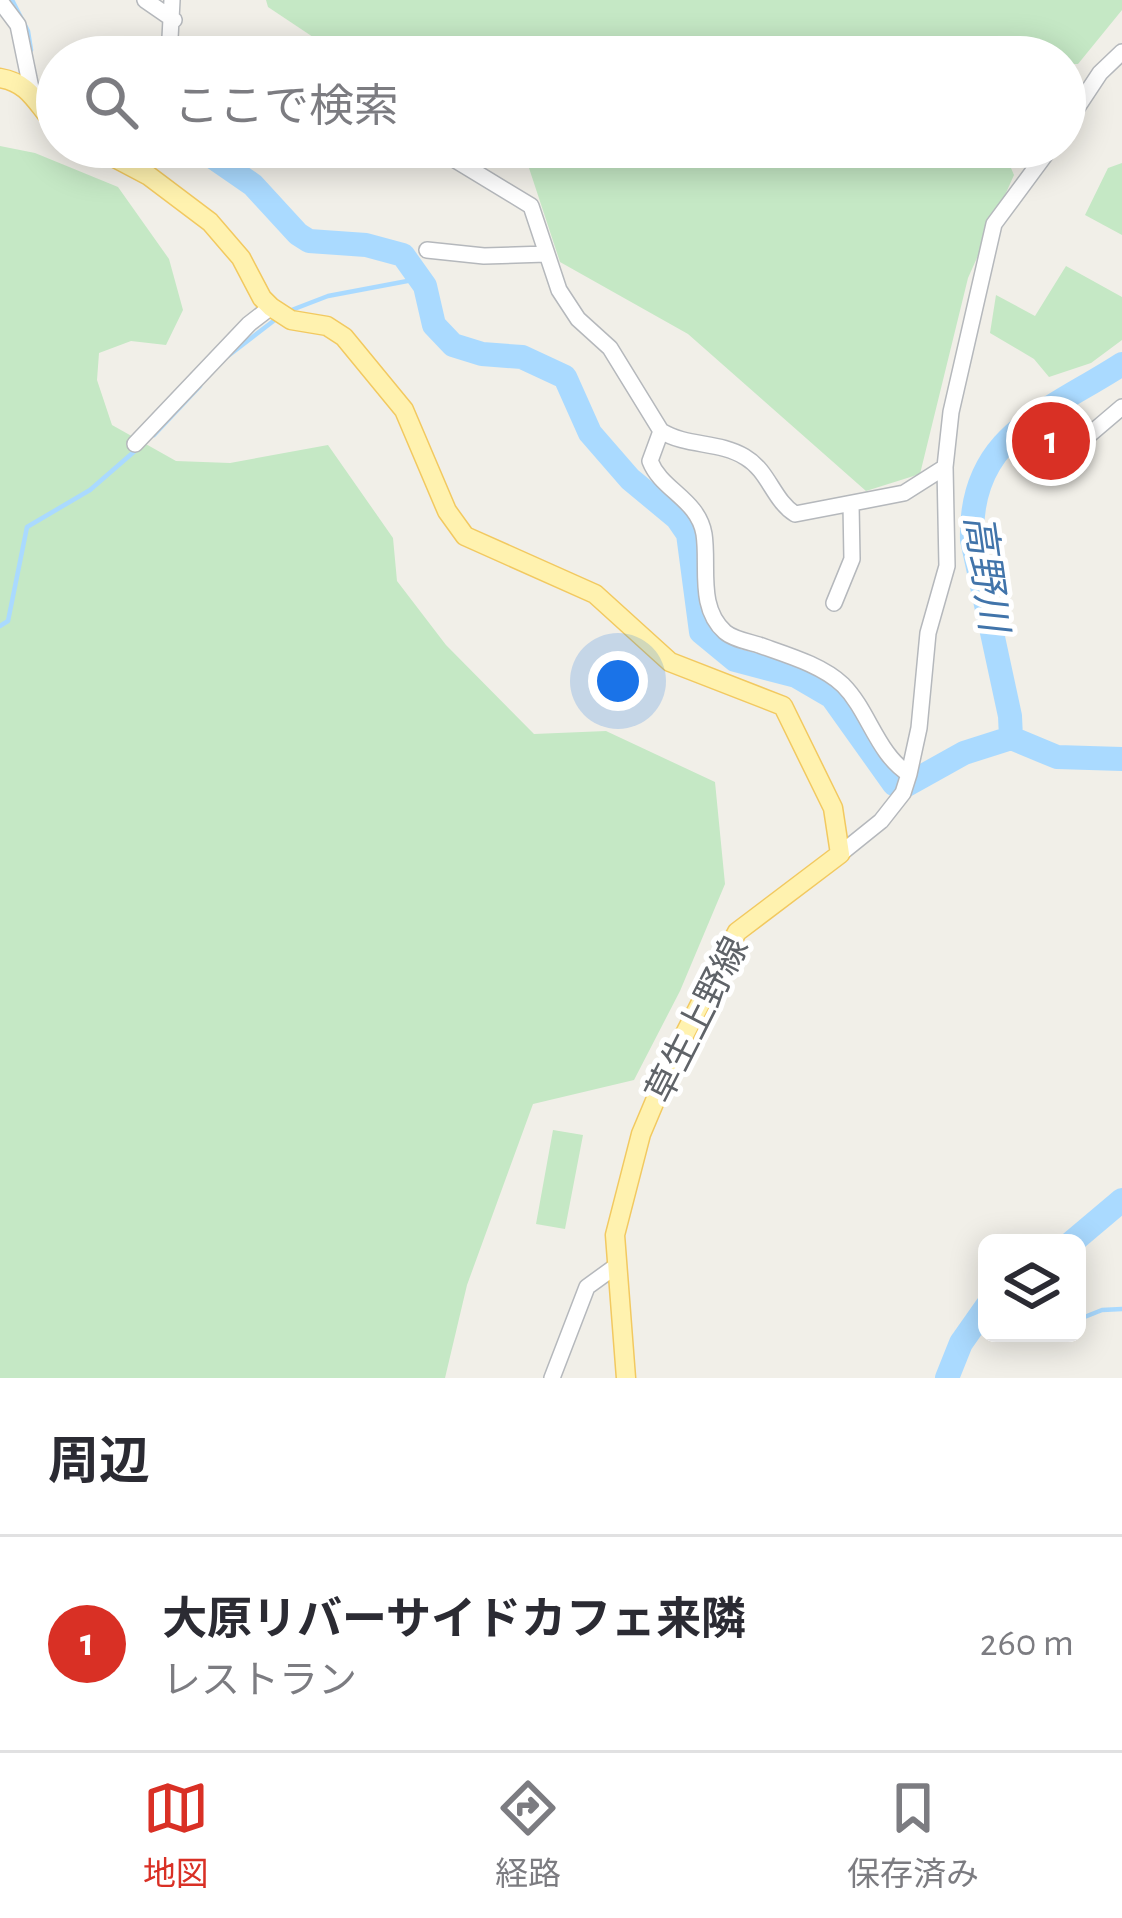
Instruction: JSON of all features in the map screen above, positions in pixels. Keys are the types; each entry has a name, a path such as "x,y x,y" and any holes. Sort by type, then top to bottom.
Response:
{"main road":[{"path":"0,78 17,81 36,98"},
{"path":"132,168 227,239 272,307 291,320 327,326 344,337 404,410 447,511 465,536 595,594 670,662 783,706 833,808 840,854"},
{"name":"草生上野線","path":"626,1378 616,1266 621,1202 641,1134 676,1051 737,932 840,854"}],"street":[{"path":"145,0 174,20"},
{"path":"172,0 172,36"},
{"path":"0,1 18,25 32,93"},
{"path":"1086,94 1122,52"},
{"path":"469,168 531,206 559,290 578,319 610,348 662,431 672,438 743,455 761,469 784,508 795,514 904,493 945,467"},
{"path":"840,854 866,837 903,794 909,774 919,728 928,633 947,566 945,467 951,412 994,224 1035,168"},
{"path":"427,250 484,256 546,254"},
{"path":"135,445 249,324 272,307"},
{"path":"1055,464 1122,407"},
{"path":"662,431 650,460 655,474 679,491 695,511 704,533 706,593 715,618 727,634 836,678 857,699 897,766 909,774"},
{"path":"834,602 852,559 851,504"},
{"path":"552,1378 587,1287 616,1266"}],"green space":[{"path":"266,0 1122,0 1122,10 1086,54 1086,36 312,36 268,7"},
{"path":"0,146 36,153 36,168 72,168 118,187 169,259 183,310 166,345 131,341 99,353 97,380 112,425 176,461 230,463 328,445 393,538 397,581 446,645 534,734 606,731 715,782 725,884 680,991 634,1080 533,1104 467,1285 445,1378 0,1378"},
{"path":"1122,163 1122,235 1085,215 1108,168"},
{"path":"529,168 1011,168 1014,175 968,278 920,474 866,491 688,334 560,262"},
{"path":"1066,266 1122,297 1122,340 1091,363 1049,377 1034,359 990,333 996,295 1035,316"},
{"path":"553,1130 583,1135 565,1229 536,1224"}],"waterway":[{"path":"12,0 28,31 31,50"},
{"path":"228,168 253,185 309,241 366,245 403,255 425,286 434,325 453,345 482,354 522,357 565,377 590,433 688,534 701,632 735,660 796,676 832,697 894,784 903,787 964,753 1011,738"},
{"path":"289,311 328,296 418,279"},
{"path":"228,356 276,319"},
{"name":"高野川","path":"1011,738 972,540 974,504 983,475 1017,431 1122,364"},
{"path":"154,435 200,386"},
{"path":"0,626 8,621 27,527 90,490 136,450"},
{"name":"高野川","path":"1011,738 1057,757 1122,759"},
{"name":"高野川","path":"1082,1234 1122,1200"},
{"path":"1086,1316 1122,1309"},
{"name":"高野川","path":"947,1378 961,1343 978,1319"}],"place":[{"name":"大原リバーサイドカフェ来隣","path":"1051,441"}]}
